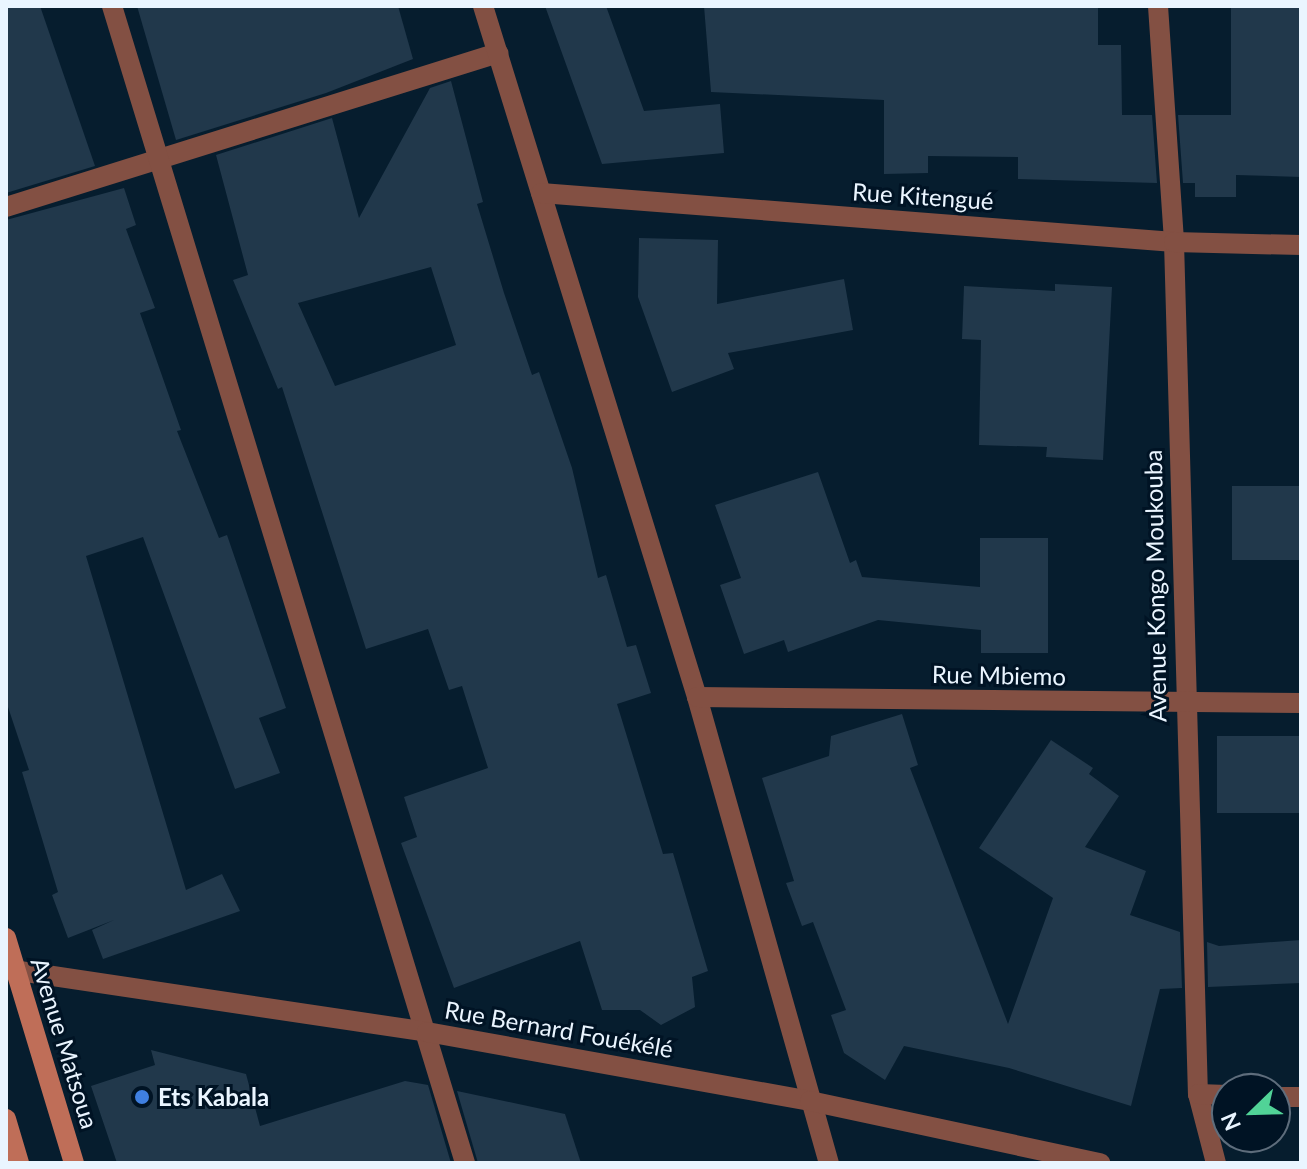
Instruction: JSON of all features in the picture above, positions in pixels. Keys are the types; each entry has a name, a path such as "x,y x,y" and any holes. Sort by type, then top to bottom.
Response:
{"street":[{"path":"112,6 465,1163"},
{"path":"483,6 697,697 829,1163"},
{"name":"Avenue Kongo Moukouba","path":"1158,6 1174,242 1183,703 1198,1094 1216,1163"},
{"path":"6,207 498,53"},
{"name":"Rue Kitengué","path":"541,193 1174,242 1301,245"},
{"name":"Rue Mbiemo","path":"697,697 1301,703"},
{"name":"Avenue Matsoua","path":"6,938 11,970 74,1163"},
{"name":"Rue Bernard Fouékélé","path":"11,970 427,1032 810,1101 1100,1163"},
{"path":"1198,1094 1211,1094"},
{"path":"6,1119 19,1163"}],"building":[{"path":"6,6 40,6 95,166 6,193"},
{"path":"137,6 398,6 413,59 326,93 176,140"},
{"path":"545,6 606,6 644,111 720,104 724,153 602,164"},
{"path":"704,6 1098,6 1098,45 1121,45 1122,115 1152,115 1157,183 1018,179 1018,157 928,156 928,173 884,174 884,100 711,92"},
{"path":"1231,6 1301,6 1301,177 1236,175 1236,197 1195,197 1195,183 1183,183 1178,115 1231,115"},
{"path":"451,81 483,202 477,204 504,293 532,375 539,372 572,468 598,578 606,575 627,647 636,645 651,693 617,704 663,854 673,853 708,971 692,977 695,1007 661,1025 640,1010 602,1010 580,941 454,988 401,843 417,837 404,797 488,768 462,686 449,690 428,629 366,649 282,387 278,389 233,280 248,275 216,155 332,118 359,218 430,88","holes":["431,267 456,345 335,386 298,303"]},
{"path":"124,188 136,225 126,229 155,308 140,313 181,430 177,431 219,538 227,535 286,708 259,718 280,773 235,789 143,537 86,556 186,890 222,874 240,911 103,959 92,930 114,920 68,938 52,895 58,892 22,772 29,770 6,701 6,220"},
{"path":"639,238 718,240 717,304 844,279 853,330 728,353 734,369 672,392 638,297"},
{"path":"1055,284 1112,287 1103,460 1046,457 1047,447 979,445 981,340 962,339 964,286 1055,291"},
{"path":"818,472 850,563 856,560 862,577 980,587 980,538 1048,538 1048,653 981,653 981,630 878,620 788,652 784,640 744,654 720,585 741,578 715,505"},
{"path":"1232,486 1301,486 1301,560 1232,560"},
{"path":"902,714 918,765 910,768 1008,1024 1053,898 979,848 1051,740 1093,768 1089,774 1119,796 1085,847 1146,871 1130,915 1180,932 1182,988 1160,989 1131,1106 1009,1068 904,1046 885,1080 844,1053 831,1015 846,1010 813,922 802,926 786,883 794,881 762,778 829,756 831,736"},
{"path":"1217,736 1301,736 1301,813 1217,813"},
{"path":"1301,940 1301,983 1208,987 1207,942 1219,946"},
{"path":"151,1050 246,1074 260,1126 405,1081 428,1085 451,1163 117,1163 91,1086 155,1065"},
{"path":"457,1091 565,1114 581,1163 478,1163"}],"place":[{"name":"Ets Kabala","path":"142,1097"}]}
